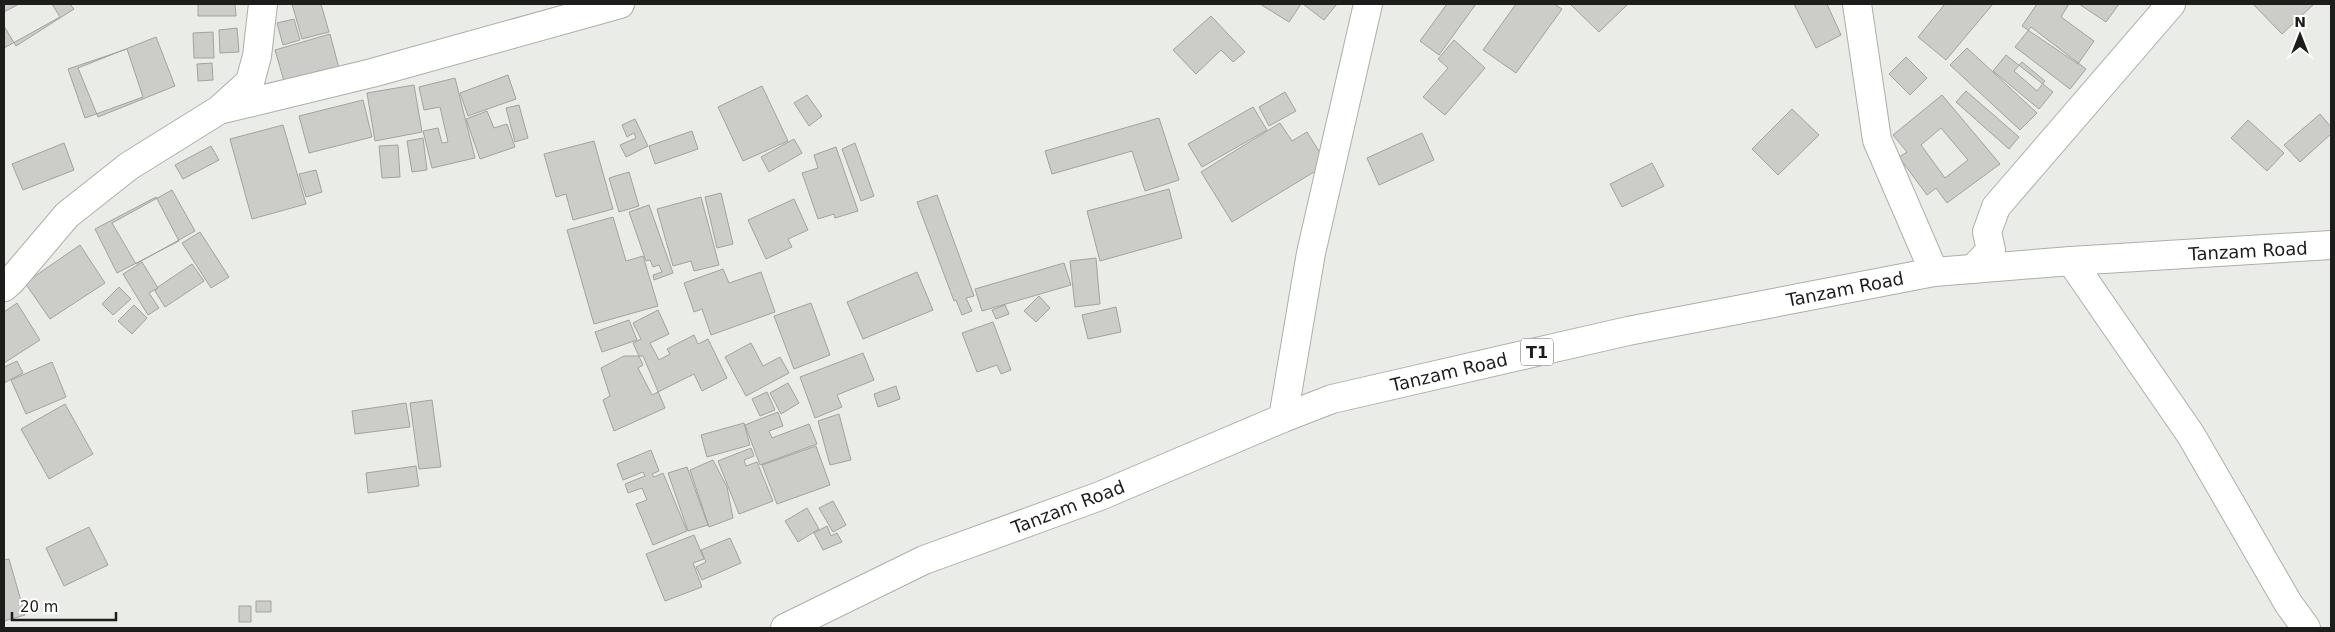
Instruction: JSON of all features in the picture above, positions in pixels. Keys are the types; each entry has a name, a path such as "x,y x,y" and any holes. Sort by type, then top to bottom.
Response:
{"main road":[{"path":"4,287 66,215 130,166 219,110 250,82 257,56 263,4"},
{"path":"219,110 372,73 620,4"},
{"path":"1282,418 1311,253 1368,4"},
{"path":"1857,4 1876,140 1934,272"},
{"path":"1973,269 1991,250 1987,232 1996,207 2171,4"},
{"name":"Tanzam Road","path":"786,628 924,560 1100,496 1282,418 1332,399 1628,331 1934,272 2071,261 2331,246"},
{"path":"2071,261 2191,436 2288,603 2306,628"}],"building":[{"path":"4,4 70,4 74,9 16,46 4,26"},
{"path":"19,4 52,4 60,17 4,48 4,12"},
{"path":"198,4 235,4 236,16 198,16"},
{"path":"292,4 321,4 329,32 302,39"},
{"path":"1260,4 1301,4 1289,22"},
{"path":"1303,4 1337,4 1324,20"},
{"path":"1447,4 1476,4 1439,55 1420,41"},
{"path":"1516,4 1554,4 1562,9 1516,73 1483,50"},
{"path":"1570,4 1628,4 1599,32"},
{"path":"1794,4 1827,4 1841,35 1816,48"},
{"path":"1945,4 1993,4 1946,60 1918,37"},
{"path":"2037,4 2069,4 2061,17 2094,41 2078,64 2022,26"},
{"path":"2079,4 2119,4 2106,22"},
{"path":"2253,4 2314,4 2282,34"},
{"path":"1211,16 1245,52 1233,62 1221,50 1196,74 1173,50"},
{"path":"294,19 300,40 283,45 277,23"},
{"path":"2031,27 2086,69 2070,89 2015,47"},
{"path":"237,28 239,52 220,53 219,30"},
{"path":"213,32 214,58 194,58 193,33"},
{"path":"330,34 340,72 286,88 275,50"},
{"path":"156,37 175,86 98,117 78,68"},
{"path":"1454,40 1485,68 1445,115 1423,97 1448,68 1438,59"},
{"path":"1967,48 2037,113 2020,130 1950,65"},
{"path":"127,49 143,97 85,118 68,69"},
{"path":"2006,55 2053,92 2039,109 1993,71"},
{"path":"1906,57 1927,78 1910,95 1889,74"},
{"path":"2022,62 2045,81 2037,91 2014,71"},
{"path":"212,63 213,80 198,81 197,64"},
{"path":"508,75 516,99 468,116 460,93"},
{"path":"455,78 475,158 432,168 423,131 438,128 442,143 448,142 440,107 424,110 419,87"},
{"path":"414,85 422,132 375,141 367,93"},
{"path":"762,86 788,141 743,161 718,107"},
{"path":"1966,91 2019,137 2009,149 1956,102"},
{"path":"1285,92 1296,111 1269,126 1259,107"},
{"path":"807,95 822,116 809,126 794,103"},
{"path":"1942,95 2000,164 1947,203 1936,188 1927,195 1899,157 1907,152 1893,135","holes":["1941,128 1968,160 1945,178 1921,145"]},
{"path":"363,100 372,137 309,153 299,116"},
{"path":"519,105 528,138 515,142 506,108"},
{"path":"1253,107 1267,130 1202,167 1188,144"},
{"path":"1792,109 1819,135 1778,175 1752,149"},
{"path":"487,111 494,128 507,124 515,147 480,159 466,119"},
{"path":"2320,114 2331,127 2331,134 2300,162 2284,145"},
{"path":"1159,118 1179,180 1145,191 1132,151 1052,174 1045,151"},
{"path":"635,119 648,146 626,157 620,145 636,138 634,133 627,137 622,125"},
{"path":"2248,120 2284,153 2267,171 2231,138"},
{"path":"1280,123 1292,141 1307,132 1327,164 1232,222 1201,172"},
{"path":"283,125 306,204 252,219 230,139"},
{"path":"692,131 698,149 655,164 649,146"},
{"path":"1422,133 1434,160 1379,185 1367,158"},
{"path":"423,138 427,170 412,172 407,141"},
{"path":"794,139 802,153 769,172 761,157"},
{"path":"594,141 613,209 573,220 566,194 556,197 544,154"},
{"path":"64,143 74,170 23,190 12,164"},
{"path":"855,143 874,196 861,201 842,149"},
{"path":"398,145 400,177 382,178 379,146"},
{"path":"211,146 219,160 183,179 175,165"},
{"path":"836,147 858,211 835,218 834,214 818,219 802,173 818,168 814,155"},
{"path":"1652,163 1664,186 1622,207 1610,184"},
{"path":"316,170 322,192 306,197 299,174"},
{"path":"629,172 639,206 619,212 609,178"},
{"path":"1169,189 1182,238 1100,261 1087,211"},
{"path":"172,190 195,231 136,264 112,223"},
{"path":"721,193 733,244 717,248 705,197"},
{"path":"937,195 974,296 966,298 972,311 962,315 956,300 954,301 917,202"},
{"path":"156,197 179,241 117,273 95,229"},
{"path":"701,197 719,265 694,271 691,261 673,266 657,209"},
{"path":"794,199 808,230 788,239 792,247 766,259 748,220"},
{"path":"649,205 673,273 654,280 653,275 662,272 659,265 653,267 650,260 646,261 629,212"},
{"path":"613,217 626,261 643,256 658,306 594,324 567,230"},
{"path":"200,232 229,277 211,288 182,243"},
{"path":"80,245 105,283 50,319 25,283"},
{"path":"1096,258 1100,304 1075,307 1070,261"},
{"path":"142,262 158,288 149,293 159,308 148,315 123,274"},
{"path":"1064,263 1071,285 982,311 975,289"},
{"path":"192,264 204,281 165,307 155,291"},
{"path":"723,269 729,283 761,272 775,312 711,335 702,309 694,312 684,283"},
{"path":"917,272 933,310 863,339 847,302"},
{"path":"119,287 131,299 113,315 102,304"},
{"path":"1039,296 1050,308 1036,322 1024,311"},
{"path":"17,303 40,340 4,363 4,312"},
{"path":"811,303 830,355 794,369 774,316"},
{"path":"134,305 147,318 132,334 118,321"},
{"path":"1005,305 1009,314 996,319 992,310"},
{"path":"1116,307 1121,332 1088,339 1082,315"},
{"path":"658,310 669,334 650,343 659,360 670,354 667,349 694,335 698,344 708,339 727,378 702,391 694,374 652,395 638,368 643,365 633,343 641,339 633,323"},
{"path":"629,320 637,340 602,352 595,332"},
{"path":"993,322 1011,370 1001,374 997,365 977,372 962,333"},
{"path":"751,343 763,366 780,357 789,373 746,396 725,357"},
{"path":"863,353 874,380 837,395 842,407 815,418 800,377"},
{"path":"624,356 643,356 665,408 614,431 603,400 610,396 601,368"},
{"path":"17,361 23,373 4,383 4,367"},
{"path":"52,362 66,397 26,414 11,380"},
{"path":"788,383 799,403 781,414 770,393"},
{"path":"896,386 900,399 878,407 874,394"},
{"path":"767,392 775,410 760,416 752,399"},
{"path":"432,400 441,467 419,469 410,403"},
{"path":"406,403 410,427 355,434 352,411"},
{"path":"65,404 93,454 49,479 21,429"},
{"path":"778,412 783,426 769,431 772,438 809,424 817,444 760,465 745,425"},
{"path":"839,414 851,460 830,465 818,421"},
{"path":"744,423 750,445 707,457 701,435"},
{"path":"816,446 830,485 777,504 762,465"},
{"path":"751,448 754,456 744,460 746,466 757,462 773,501 739,514 718,461"},
{"path":"651,450 659,471 652,474 654,477 663,473 687,531 653,545 636,504 647,500 642,488 628,493 625,484 645,476 643,472 623,480 617,464"},
{"path":"713,460 727,487 733,518 709,527 690,470"},
{"path":"416,466 419,486 368,493 366,473"},
{"path":"687,467 708,525 688,531 668,473"},
{"path":"833,501 846,525 833,532 819,508"},
{"path":"807,508 819,529 798,542 785,521"},
{"path":"827,526 831,536 837,533 842,542 823,550 814,533"},
{"path":"89,527 108,565 64,586 46,548"},
{"path":"694,535 704,559 693,563 702,587 665,601 646,554"},
{"path":"730,538 741,563 702,580 696,567 706,562 701,550"},
{"path":"9,559 25,615 4,621 4,560"},
{"path":"256,601 271,601 271,612 256,612"},
{"path":"239,606 251,606 251,622 239,622"}]}
